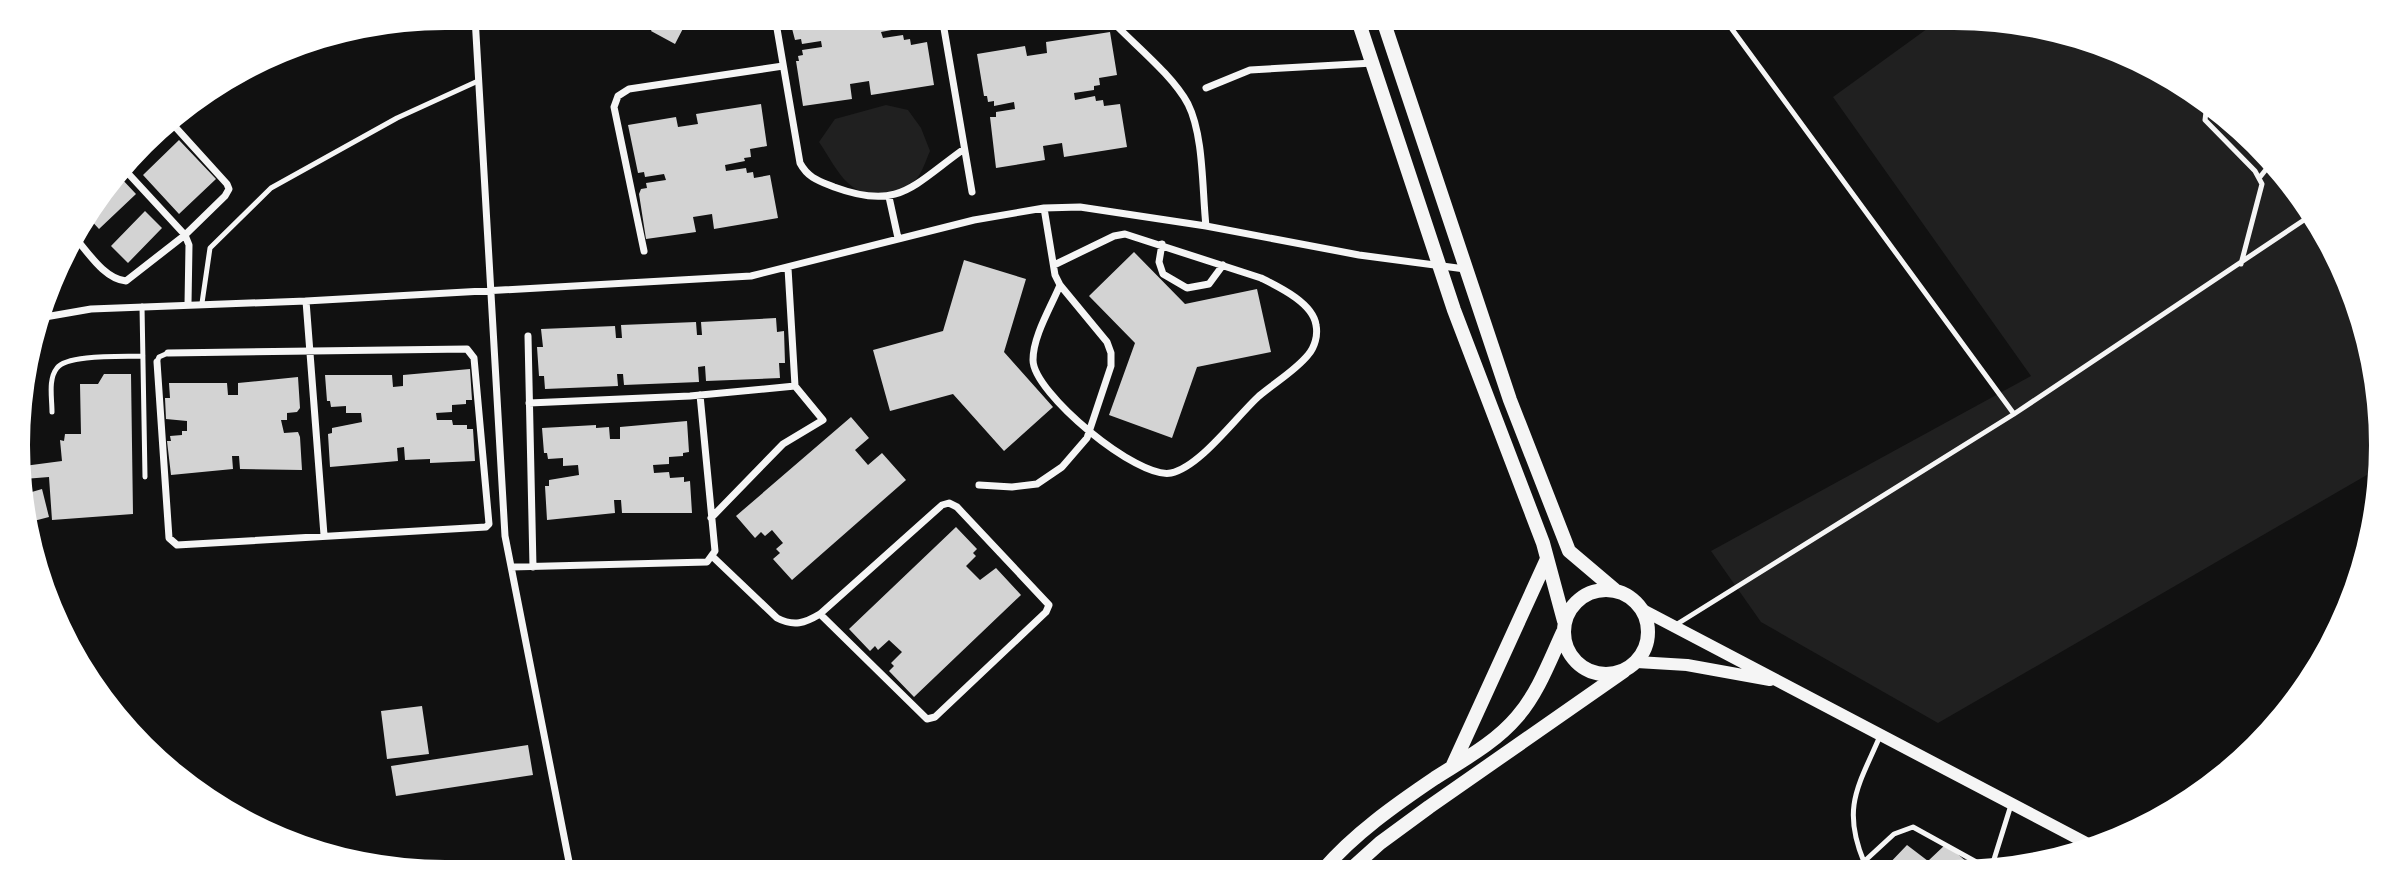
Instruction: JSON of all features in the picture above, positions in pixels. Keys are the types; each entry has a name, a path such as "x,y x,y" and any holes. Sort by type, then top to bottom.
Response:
{"main road":[{"path":"1361,30 1438,264 1547,559 1572,658 1585,669 1600,674 1624,671"},
{"path":"1361,860 1429,807 1637,662 1648,639 1648,627 1641,609 1631,598 1615,590 1569,551 1510,400 1484,315 1465,269 1386,30"},
{"path":"1452,767 1547,559"},
{"path":"1333,860 1359,834 1484,746 1517,717 1539,682 1578,600 1590,593 1615,590"}],"street":[{"path":"476,30 505,536 569,860"},
{"path":"777,30 800,163 805,173 813,179 859,196 889,197 904,191 964,149"},
{"path":"944,30 972,192"},
{"path":"1120,30 1168,78 1187,102 1195,122 1206,226"},
{"path":"1206,88 1250,70 1373,63"},
{"path":"645,251 614,107 618,96 629,89 783,66"},
{"path":"81,244 106,273 117,280 126,281 185,235 229,189 176,129"},
{"path":"130,175 185,235 188,245 188,304"},
{"path":"889,197 898,238"},
{"path":"51,316 91,309 142,306 306,301 751,276 898,238 1044,208 1080,207 1206,226 1359,255 1465,269"},
{"path":"979,485 1013,487 1044,481 1062,467 1087,438 1111,366 1111,353 1107,342 1060,285 1044,208"},
{"path":"1054,265 1114,236 1137,236 1261,278 1307,307 1317,323 1316,341 1309,355 1256,399 1199,455 1182,469 1160,474 1124,459 1055,400 1039,380 1033,362 1035,348 1060,285"},
{"path":"1162,244 1159,262 1163,274 1187,288 1209,284 1223,265"},
{"path":"710,518 783,444 823,420 794,386 788,268"},
{"path":"306,301 324,535"},
{"path":"528,336 533,567"},
{"path":"157,362 164,493 172,542 182,546 324,535 486,527 490,522 472,352 462,348 168,353"},
{"path":"529,403 701,395 794,386"},
{"path":"512,567 700,564 713,557 715,551 701,395"},
{"path":"713,557 777,618 786,623 804,624 820,614 942,505 949,503 957,507 1049,605 1046,612 935,717 927,719 820,614"},
{"path":"1641,609 2081,840"},
{"path":"1637,662 1687,665 1784,682"}],"lane":[{"path":"1732,30 2014,414"},
{"path":"202,303 210,248 271,188 397,118 478,81"},
{"path":"2206,115 2205,120 2260,177 2262,184 2241,264"},
{"path":"2260,177 2265,170"},
{"path":"1674,625 2014,414 2304,221"},
{"path":"142,306 145,477"},
{"path":"157,362 168,353"},
{"path":"52,412 51,385 57,368 68,360 143,356"},
{"path":"1863,860 1853,826 1853,801 1881,734"},
{"path":"1993,858 2011,803"},
{"path":"1866,860 1894,834 1913,827 1972,859"}],"shaded area":[{"path":"1925,30 1954,30 2008,33 2061,44 2113,61 2162,85 2185,100 2228,133 2266,171 2299,214 2326,261 2347,312 2361,364 2368,418 2368,474 1938,723 1761,622 1711,551 2031,376 1833,97"},
{"path":"886,105 908,110 921,128 930,151 920,174 910,185 887,194 870,194 848,183 819,142 835,119"}],"building":[{"path":"652,30 682,30 675,44"},
{"path":"792,30 892,30 881,32 883,38 903,35 904,40 910,39 911,45 927,42 934,85 871,95 869,81 850,84 852,99 803,106 796,61 799,61 798,56 803,55 802,50 822,47 821,41 802,44 801,39 795,40"},
{"path":"1110,32 1117,75 1099,78 1100,85 1094,86 1094,90 1074,93 1075,100 1095,96 1096,101 1103,100 1104,106 1120,104 1127,147 1064,157 1062,143 1043,146 1045,160 996,168 990,117 996,117 996,112 1015,109 1014,102 994,106 994,101 988,102 987,96 984,96 977,54 1025,46 1027,56 1047,53 1046,42"},
{"path":"761,104 767,146 750,149 751,157 744,158 745,161 725,165 726,171 746,168 747,173 753,172 754,178 770,175 778,218 714,229 712,214 693,217 696,232 646,239 639,194 641,189 647,188 646,183 666,180 664,174 645,177 644,172 638,173 628,125 676,117 678,127 698,124 696,114"},
{"path":"179,140 216,179 179,214 143,175"},
{"path":"124,182 136,194 99,229 94,223"},
{"path":"145,211 162,228 128,263 111,246"},
{"path":"1134,252 1185,304 1257,289 1271,352 1197,367 1172,438 1109,415 1135,343 1089,296"},
{"path":"964,260 1026,279 1004,352 1053,407 1004,451 953,394 890,411 873,350 943,331"},
{"path":"776,318 777,332 784,331 785,363 779,363 780,378 706,381 705,366 698,367 699,382 624,385 623,374 617,374 618,386 545,389 544,376 539,376 537,347 543,347 541,329 615,326 616,338 622,338 621,325 696,322 697,335 702,335 701,322"},
{"path":"470,369 472,400 466,400 466,404 452,405 452,412 436,413 437,420 452,420 453,425 467,425 467,429 473,429 475,461 430,463 430,459 405,460 404,447 397,448 398,461 330,467 328,434 332,433 332,428 362,422 361,413 346,413 346,406 331,407 330,401 327,401 325,375 392,375 393,387 403,386 403,375"},
{"path":"104,374 131,374 133,514 52,520 49,477 31,478 31,465 62,461 60,440 64,441 65,434 81,434 80,384 98,384"},
{"path":"298,377 300,408 297,412 287,413 287,420 281,420 284,433 298,432 302,470 240,469 239,456 232,456 233,469 171,475 167,441 171,441 170,436 182,435 182,431 187,431 187,421 166,419 165,398 170,398 169,383 227,383 228,395 238,395 238,383"},
{"path":"851,417 869,438 855,450 868,465 882,453 906,480 792,580 773,559 780,553 776,549 783,543 772,530 765,536 761,532 755,538 736,516"},
{"path":"687,421 689,452 683,453 683,456 669,457 669,464 653,465 654,473 669,472 670,478 684,477 684,482 690,481 692,513 622,513 621,500 614,500 615,513 547,520 545,486 549,486 549,480 579,475 578,465 563,466 563,458 548,459 547,453 544,453 542,428 596,425 596,428 609,427 610,439 620,439 620,427"},
{"path":"42,489 49,517 37,520 32,492"},
{"path":"956,527 977,549 973,553 976,556 966,566 980,580 996,568 1021,595 914,697 889,671 894,666 891,663 902,652 889,640 878,650 875,646 870,651 849,629"},
{"path":"422,706 429,754 387,759 381,711"},
{"path":"528,745 533,775 396,796 391,766"},
{"path":"1946,844 1964,860 1954,860 1929,860"},
{"path":"1907,845 1927,860 1893,860"}]}
